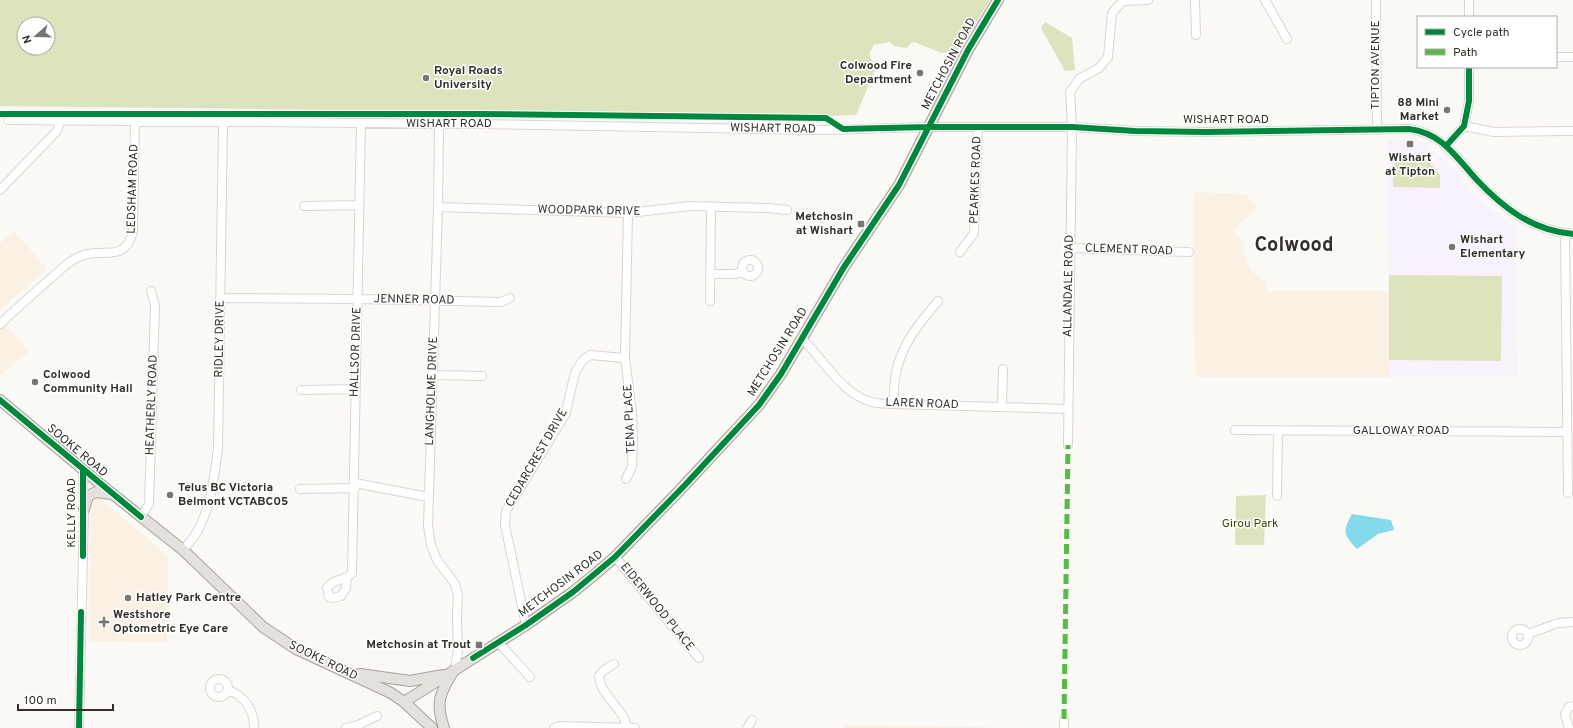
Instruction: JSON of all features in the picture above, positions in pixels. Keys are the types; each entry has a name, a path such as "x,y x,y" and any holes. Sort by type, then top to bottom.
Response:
{"main road":[{"name":"METCHOSIN ROAD","path":"404,702 526,625 573,592 615,557 685,485 759,405 781,374 844,267 899,185 968,50 998,0"},
{"name":"SOOKE ROAD","path":"0,400 112,494 183,550 263,627 296,649 343,672 379,687 404,702 432,728"},
{"path":"84,508 88,496 96,492 112,494"},
{"path":"343,672 410,681 451,672"},
{"path":"444,728 439,710 439,702 451,672"}],"street":[{"name":"ALLANDALE ROAD","path":"1068,446 1072,127 1070,92 1079,79 1099,68 1108,57 1112,13 1123,1 1148,0"},
{"path":"1195,0 1196,35"},
{"path":"1264,0 1287,39"},
{"name":"TIPTON AVENUE","path":"1376,0 1377,130"},
{"path":"1469,0 1469,16"},
{"path":"1557,57 1573,57"},
{"path":"1446,146 1464,126 1470,101 1470,68"},
{"name":"WISHART ROAD","path":"8,120 223,121 826,130 928,127 1072,127 1135,131 1207,132 1417,130 1427,133 1446,146 1496,199 1522,218 1548,230 1569,233"},
{"path":"0,190 57,131 61,120"},
{"name":"LEDSHAM ROAD","path":"0,324 70,262 79,256 86,254 114,253 122,250 131,240 134,231 135,120"},
{"name":"RIDLEY DRIVE","path":"183,550 195,536 205,516 214,480 218,442 223,121"},
{"name":"HALLSOR DRIVE","path":"347,578 352,573 355,485 355,389 361,123"},
{"name":"LANGHOLME DRIVE","path":"439,124 434,375 428,526 431,545 437,560 455,584 458,596 458,651 451,672"},
{"path":"1464,126 1494,132 1573,131"},
{"name":"PEARKES ROAD","path":"960,252 974,233 978,127"},
{"path":"304,206 359,205"},
{"name":"WOODPARK DRIVE","path":"438,207 628,213 690,206 768,208 787,210"},
{"path":"710,302 711,207"},
{"path":"625,358 628,213"},
{"path":"1568,493 1567,432 1569,233"},
{"name":"CLEMENT ROAD","path":"1070,248 1189,252"},
{"path":"710,274 735,274 743,271"},
{"name":"HEATHERLY ROAD","path":"141,517 149,504 155,305 151,291"},
{"name":"JENNER ROAD","path":"221,298 501,302 510,298"},
{"path":"894,404 896,374 902,352 911,335 938,301"},
{"name":"LAREN ROAD","path":"801,338 813,349 840,383 856,395 872,402 894,404 1068,409"},
{"name":"CEDARCREST DRIVE","path":"526,625 504,525 506,511 565,415 575,373 582,361 590,355 625,358"},
{"name":"TENA PLACE","path":"625,358 632,413 633,437 632,467 626,479"},
{"path":"1002,406 1003,369"},
{"path":"434,375 482,376"},
{"path":"301,390 355,389"},
{"name":"GALLOWAY ROAD","path":"1235,430 1567,432"},
{"path":"1278,430 1278,496"},
{"name":"KELLY ROAD","path":"79,728 84,508 83,470"},
{"path":"300,489 355,485 428,497"},
{"name":"EIDERWOOD PLACE","path":"615,557 699,658"},
{"path":"1528,634 1558,623 1573,622"},
{"path":"498,642 530,677"},
{"path":"458,651 464,656 472,658"},
{"path":"614,664 604,670 599,676 600,684 631,727"},
{"path":"228,690 235,692 244,699 254,718 254,728"},
{"path":"1570,726 1565,714 1569,707 1573,706"},
{"path":"346,728 358,726 377,716"},
{"path":"1064,718 1064,728"},
{"path":"747,728 752,720"},
{"path":"554,728 560,726 631,727"}],"shaded area":[{"name":"Wishart Elementary","path":"1388,140 1422,141 1459,174 1468,190 1515,228 1515,295 1518,377 1390,377"},
{"path":"1194,192 1245,194 1258,207 1233,231 1245,245 1242,248 1250,270 1266,283 1266,291 1390,291 1390,377 1196,377 1193,310"},
{"path":"14,231 47,269 0,310 0,243"},
{"path":"0,318 29,351 0,376"},
{"name":"Hatley Park Centre","path":"98,496 168,556 167,642 89,641 91,500"},
{"path":"843,725 1040,728 844,728"}],"green space":[{"name":"Royal Roads University","path":"0,0 990,0 969,35 956,52 941,53 915,42 911,43 907,48 893,46 890,42 874,45 869,54 872,60 878,63 856,115 825,116 0,106"},
{"path":"1045,22 1072,38 1075,70 1065,71 1041,28"},
{"path":"1403,155 1417,155 1425,158 1440,175 1440,188 1393,187 1393,165"},
{"path":"1389,275 1502,276 1501,361 1389,360"},
{"name":"Girou Park","path":"1266,495 1264,545 1235,545 1236,496"}],"water":[{"path":"1352,514 1391,520 1394,530 1378,534 1357,549 1349,540 1346,533 1347,525"}],"marked path":[{"path":"1064,719 1068,445"}],"cycle path":[{"path":"473,658 526,625 573,592 615,557 685,485 759,405 781,374 844,267 899,185 968,50 998,0"},
{"path":"1446,146 1464,126 1469,101 1469,68"},
{"path":"0,114 478,114 826,118 843,129 928,127 1072,127 1135,131 1207,132 1409,129 1421,131 1431,135 1447,147 1486,190 1520,216 1545,228 1573,234"},
{"path":"0,400 141,517"},
{"path":"83,470 83,556"},
{"path":"79,728 81,612"}],"place":[{"name":"Colwood Fire Department","path":"920,73"},
{"name":"Royal Roads University","path":"426,78"},
{"name":"88 Mini Market","path":"1447,110"},
{"name":"Wishart at Tipton","path":"1410,144"},
{"name":"Metchosin at Wishart","path":"861,224"},
{"name":"Wishart Elementary","path":"1452,247"},
{"name":"Colwood Community Hall","path":"35,382"},
{"name":"Telus BC Victoria Belmont VCTABC05","path":"170,495"},
{"name":"Hatley Park Centre","path":"128,598"},
{"name":"Westshore Optometric Eye Care","path":"104,622"},
{"name":"Metchosin at Trout","path":"479,645"}],"district":[{"name":"Colwood","path":"1294,246"}]}
